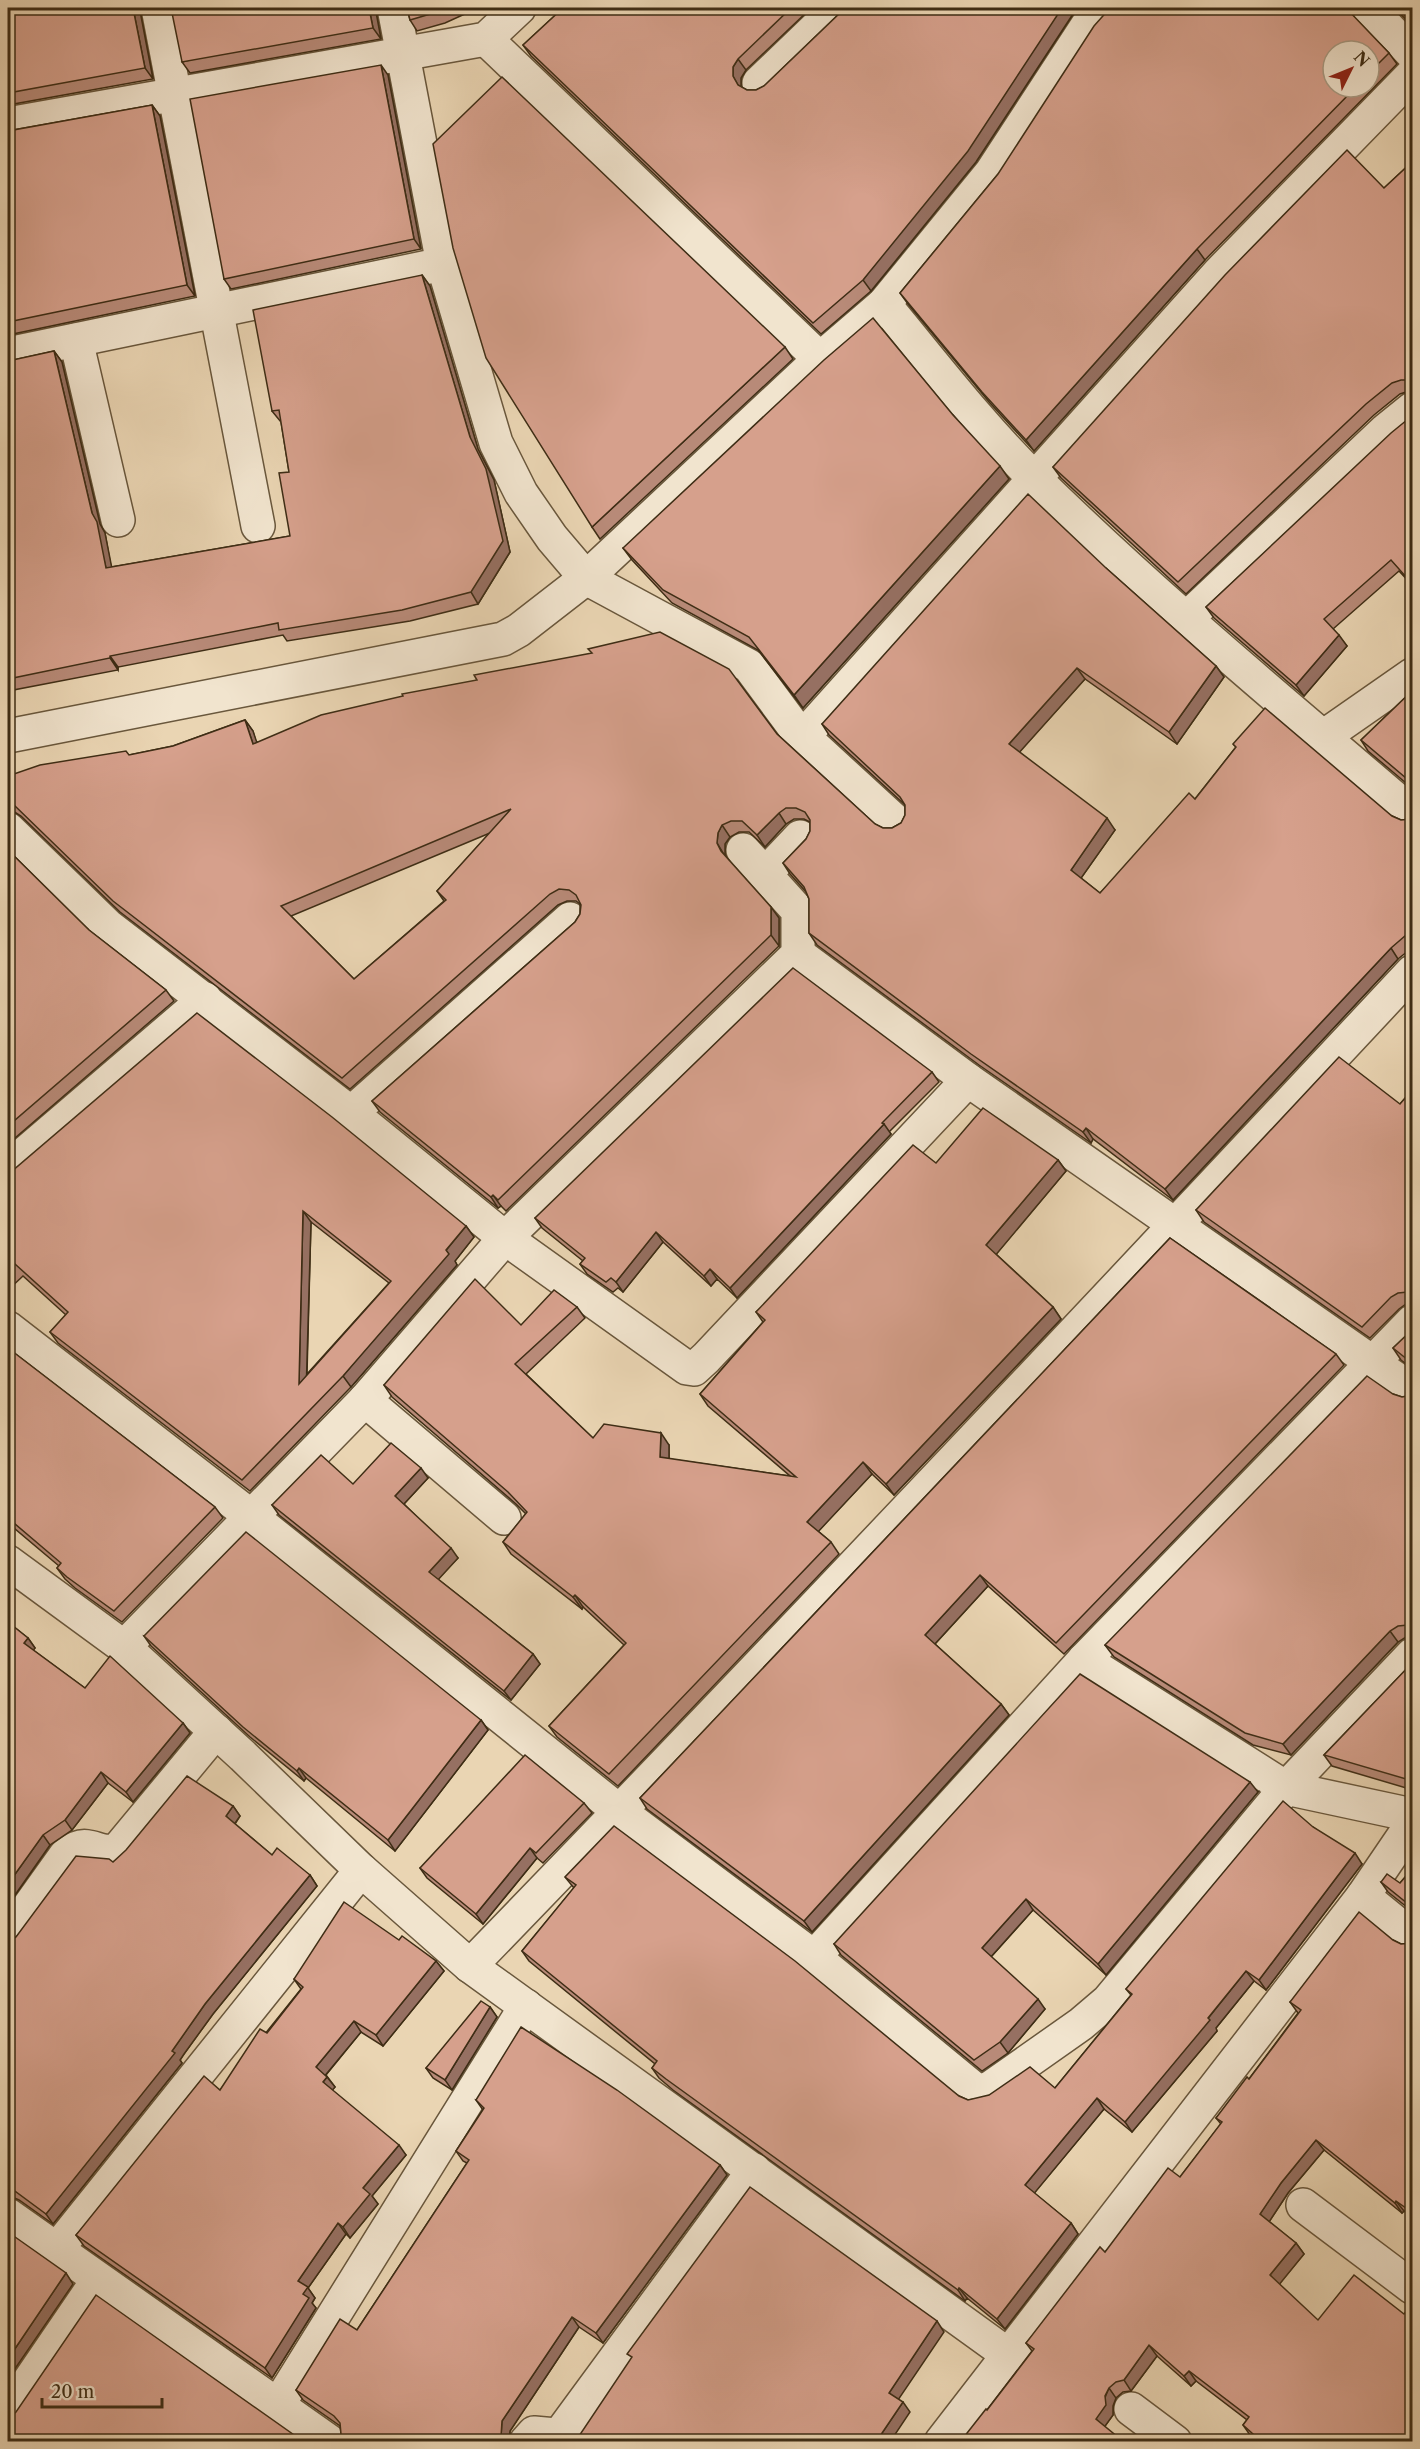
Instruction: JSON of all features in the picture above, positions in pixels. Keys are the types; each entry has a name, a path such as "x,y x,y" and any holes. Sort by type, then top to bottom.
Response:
{"street":[{"path":"158,8 258,526"},
{"path":"394,8 443,264 502,458 521,493 552,538 586,578 749,666 797,732 895,821"},
{"path":"8,124 486,39 519,8"},
{"path":"759,83 837,8"},
{"path":"8,736 503,639 519,630 586,578 820,359 884,304 991,174 1087,26 1103,8"},
{"path":"1369,8 1413,53"},
{"path":"486,39 820,359"},
{"path":"802,735 809,730 1219,273 1413,75"},
{"path":"8,354 443,264"},
{"path":"884,304 988,430 1035,479 1186,619 1413,813"},
{"path":"76,340 118,520"},
{"path":"1186,619 1386,430 1413,409"},
{"path":"1323,737 1413,675"},
{"path":"8,829 108,926 351,1113 505,1238 687,1368 694,1369 968,1080"},
{"path":"765,874 800,837"},
{"path":"124,1647 365,1400 505,1238 798,954 798,911 743,850"},
{"path":"351,1113 570,919"},
{"path":"798,954 968,1080 1176,1224 1372,1364 1413,1390"},
{"path":"470,1966 1413,972"},
{"path":"8,1168 205,999"},
{"path":"814,1957 1084,1660 1413,1322"},
{"path":"8,1328 252,1516 619,1811 814,1957 971,2089 978,2092 990,2088 1081,2024 1108,2001 1286,1788 1413,1655"},
{"path":"365,1400 504,1518"},
{"path":"8,1562 124,1647 216,1731 361,1870 470,1966 1007,2354"},
{"path":"1084,1660 1286,1788 1413,1815"},
{"path":"8,1936 65,1856 76,1848 85,1847 112,1853 119,1848 216,1731"},
{"path":"941,2442 1363,1896 1413,1824"},
{"path":"57,2249 361,1870"},
{"path":"1363,1896 1413,1936"},
{"path":"278,2405 526,2006"},
{"path":"526,2442 534,2433 556,2435 562,2430 754,2170"},
{"path":"1303,2205 1413,2287"},
{"path":"8,2215 330,2442"},
{"path":"8,2412 99,2280"},
{"path":"1131,2409 1175,2442"}],"building":[{"path":"8,8 133,8 145,68 8,93"},
{"path":"171,8 369,8 373,28 182,62"},
{"path":"407,8 446,8 410,20"},
{"path":"563,8 791,8 738,59 733,67 733,76 738,85 747,90 756,90 764,86 844,8 1062,8 968,151 863,280 813,323 523,45"},
{"path":"1110,8 1346,8 1376,39 1321,39 1321,99 1344,99 1197,249 1026,440 982,392 900,293 998,174 1094,26"},
{"path":"1397,8 1413,8 1413,23"},
{"path":"1381,45 1389,53 1381,61"},
{"path":"381,65 414,239 224,279 190,99"},
{"path":"502,77 785,347 592,527 486,358 453,248 433,144"},
{"path":"152,105 187,285 8,322 8,131"},
{"path":"1347,150 1384,188 1413,161 1413,382 1401,380 1392,383 1366,404 1178,582 1053,467 1225,275"},
{"path":"422,275 470,437 486,469 503,541 471,592 402,610 279,630 278,623 110,656 110,658 8,679 8,361 54,351 92,513 97,522 106,568 290,536 279,473 289,472 279,410 272,411 253,310"},
{"path":"873,318 953,415 1000,466 794,695 749,637 663,590 623,548 824,360"},
{"path":"1413,415 1413,573 1407,578 1391,560 1324,619 1339,635 1296,685 1206,607"},
{"path":"1028,494 1106,568 1216,666 1169,732 1077,668 1009,744 1107,818 1071,870 1100,893 1189,793 1195,799 1236,747 1233,744 1265,708 1392,816 1401,820 1413,818 1413,929 1391,948 1165,1189 1086,1128 1083,1132 971,1054 809,933 809,899 804,887 783,863 806,839 810,831 810,820 805,812 796,808 786,808 757,835 742,821 731,821 722,825 717,843 721,851 771,907 771,935 498,1200 493,1195 491,1197 372,1101 575,922 580,914 581,905 576,895 569,890 559,889 550,894 342,1078 113,901 8,801 8,776 40,765 126,751 129,755 173,746 245,720 253,744 321,715 403,696 402,694 477,680 474,675 592,653 588,649 660,632 729,669 777,734 875,824 883,828 892,828 901,823 905,815 905,805 900,797 822,724","holes":["511,809 437,891 446,900 354,979 281,906"]},
{"path":"1413,690 1413,784 1361,740"},
{"path":"8,850 89,930 166,990 8,1126"},
{"path":"793,968 932,1072 730,1288 710,1269 704,1276 656,1232 616,1282 611,1278 606,1282 580,1264 585,1258 535,1218"},
{"path":"197,1013 332,1117 466,1226 446,1250 449,1254 343,1376 242,1480 50,1332 68,1312 15,1264 8,1272 8,1173","holes":["303,1211 391,1281 299,1384"]},
{"path":"1339,1057 1400,1104 1413,1089 1413,1295 1408,1292 1398,1293 1391,1297 1362,1327 1196,1210"},
{"path":"983,1108 1058,1160 986,1245 1053,1307 886,1484 863,1462 807,1522 831,1542 609,1774 549,1726 626,1643 575,1595 573,1597 503,1542 527,1512 508,1492 384,1385 475,1279 521,1325 554,1290 577,1307 515,1364 593,1438 604,1424 661,1433 660,1457 796,1477 700,1394 765,1320 756,1312 913,1145 936,1163"},
{"path":"1170,1238 1336,1354 1056,1643 980,1575 925,1635 1001,1704 804,1921 640,1798"},
{"path":"1413,1329 1413,1364 1393,1348"},
{"path":"8,1348 215,1507 114,1611 67,1577 57,1568 61,1563 8,1518"},
{"path":"1367,1376 1393,1394 1402,1397 1413,1395 1413,1628 1408,1625 1398,1626 1390,1631 1283,1744 1245,1733 1105,1645"},
{"path":"391,1443 421,1468 395,1496 451,1548 429,1572 533,1654 504,1691 272,1505 321,1455 353,1484"},
{"path":"246,1532 481,1720 388,1840 299,1768 297,1771 243,1727 144,1636"},
{"path":"8,1622 28,1638 24,1643 85,1688 110,1656 183,1723 126,1792 101,1772 65,1820 43,1835 8,1884"},
{"path":"1413,1662 1413,1781 1324,1755"},
{"path":"1080,1674 1250,1782 1098,1964 1026,1899 982,1948 1038,1999 1000,2042 974,2060 834,1944"},
{"path":"525,1755 584,1803 536,1853 530,1848 476,1914 420,1868"},
{"path":"187,1776 233,1806 226,1816 272,1855 277,1848 310,1875 205,2004 172,2051 175,2053 46,2214 8,2188 8,1943 16,1937 76,1856 109,1859 113,1862 126,1850"},
{"path":"1283,1801 1313,1827 1355,1853 1259,1980 1246,1971 1208,2018 1210,2020 1125,2122 1097,2098 1025,2185 1071,2223 997,2319 959,2288 958,2290 666,2079 652,2068 657,2061 522,1951 576,1885 565,1877 614,1826 795,1961 959,2096 968,2100 989,2095 1030,2067 1055,2088 1132,1994 1126,1989"},
{"path":"1413,1868 1413,1908 1381,1882 1387,1874 1400,1883"},
{"path":"344,1902 399,1940 402,1936 436,1961 376,2035 354,2021 316,2067 327,2077 323,2082 399,2145 363,2188 370,2194 343,2227 338,2223 298,2281 308,2287 303,2294 309,2298 265,2368 76,2235 204,2076 220,2090 260,2029 267,2033 303,1987 294,1979"},
{"path":"1359,1912 1393,1940 1401,1944 1413,1943 1413,2213 1396,2201 1395,2203 1316,2140 1281,2183 1260,2214 1296,2243 1270,2275 1318,2320 1354,2275 1404,2314 1408,2309 1413,2312 1413,2442 1262,2442 1243,2425 1249,2417 1189,2371 1184,2376 1149,2345 1124,2380 1116,2382 1109,2388 1105,2396 1106,2405 1096,2419 1124,2442 960,2442 1034,2349 1026,2343 1100,2247 1105,2252 1168,2168 1180,2177 1222,2122 1216,2118 1247,2077 1249,2079 1301,2010 1290,2002"},
{"path":"481,2001 490,2007 445,2080 426,2068"},
{"path":"521,2027 617,2090 720,2165 596,2333 572,2317 502,2421 501,2437 504,2442 339,2442 340,2423 334,2416 296,2390 340,2319 357,2330 469,2160 456,2151 484,2108 476,2100"},
{"path":"750,2187 937,2321 889,2393 903,2402 876,2442 575,2442 632,2357 627,2354"},
{"path":"8,2232 66,2273 8,2359"},
{"path":"96,2295 304,2442 8,2442 8,2419 16,2412"}]}
